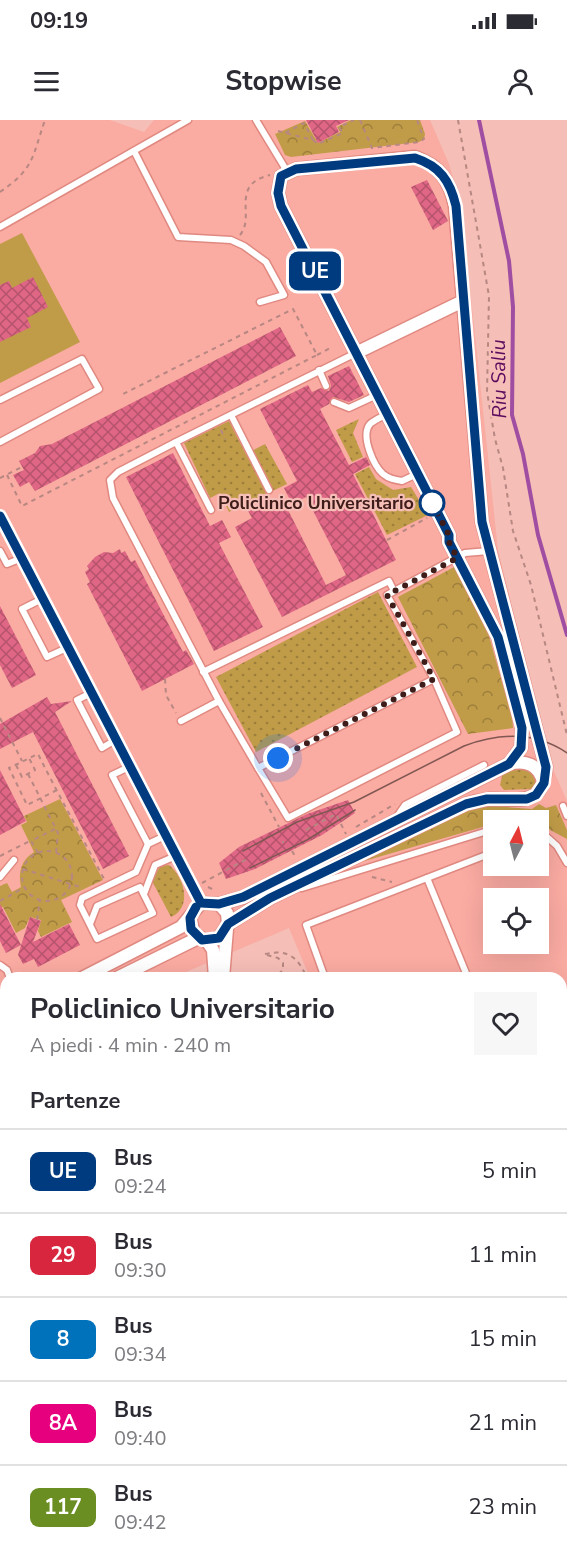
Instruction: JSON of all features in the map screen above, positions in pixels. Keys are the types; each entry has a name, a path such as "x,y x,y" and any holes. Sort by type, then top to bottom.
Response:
{"street":[{"path":"130,972 203,939 219,938 228,926 270,898 466,804 487,799 527,799 536,795 544,783 546,767 482,522 456,206 446,178 437,169 415,158 296,169 285,174 278,193 281,206 498,637 522,728 521,748 509,764"},
{"path":"356,353 463,301"},
{"path":"94,972 182,927 201,903 220,898 243,897 509,764 518,762 532,765 538,769 544,783"},
{"path":"220,898 227,913 228,926 224,972"},
{"path":"190,918 191,929 213,950 215,972"}],"lane":[{"path":"0,228 188,120"},
{"path":"256,120 285,174"},
{"path":"134,151 178,237 231,240 266,262 284,295 260,302"},
{"path":"356,353 112,475 110,489 203,672 288,818 457,732 434,679 387,595 474,550 490,551"},
{"path":"0,400 82,359 99,389 0,442"},
{"path":"319,370 326,386"},
{"path":"334,402 343,408 349,408 377,395"},
{"path":"387,414 369,425 368,430 368,446 378,468 384,475 402,481 417,474"},
{"path":"231,415 269,490"},
{"path":"176,442 211,510"},
{"path":"0,516 201,903"},
{"path":"0,551 7,564 22,558"},
{"path":"203,672 389,581 394,591"},
{"path":"44,598 22,609 47,657 69,647"},
{"path":"258,768 434,679"},
{"path":"93,692 77,700 102,748 117,739"},
{"path":"181,722 219,701"},
{"path":"393,821 405,805 484,765"},
{"path":"131,766 112,775 148,844"},
{"path":"562,806 567,816"},
{"path":"270,898 483,832"},
{"path":"90,924 97,906 140,887 153,913 97,939 80,905 82,898 136,872 148,844 167,835"},
{"path":"549,839 562,852 567,863"},
{"path":"144,894 155,865 178,855"},
{"path":"323,972 306,925 483,856"},
{"path":"0,877 14,860"},
{"path":"427,878 466,972"}],"path":[{"path":"0,192 13,183 34,161 45,120"},
{"path":"285,133 304,123 313,140 318,144 343,133 339,127 354,120"},
{"path":"360,120 372,148 419,142 424,139 417,120"},
{"path":"458,120 489,296 487,392 495,439 503,468 513,531 531,585 567,735"},
{"path":"278,131 313,140"},
{"path":"231,240 245,228 244,201 249,187 257,178 285,174"},
{"path":"121,395 293,309 317,356"},
{"path":"7,475 22,506 332,347"},
{"path":"0,478 22,467"},
{"path":"387,540 437,513"},
{"path":"165,679 166,695 181,722"},
{"path":"0,718 22,761"},
{"path":"57,790 27,806 9,768 38,754 57,790 105,881"},
{"path":"16,765 22,777 28,774 35,770 29,758"},
{"path":"28,774 59,838 56,853"},
{"path":"257,785 279,827"},
{"path":"306,830 336,814 346,834 368,817 398,802"},
{"path":"0,856 55,829"},
{"path":"31,841 38,853"},
{"path":"292,851 295,856"},
{"path":"38,853 56,853 69,865 72,882 60,898 40,900 25,887 22,868 38,853"},
{"path":"294,860 304,855"},
{"path":"202,883 247,859"},
{"path":"22,868 72,882 86,889"},
{"path":"363,875 393,882 396,890"},
{"path":"0,901 25,887"},
{"path":"208,887 220,898"},
{"path":"37,920 40,900"},
{"path":"281,972 283,963 278,957 265,954 287,952 298,959 304,972"}],"shaded area":[{"path":"0,120 110,120 144,132 154,120 430,120 449,164 461,205 498,550 552,767 567,801 567,972 307,972 289,928 186,972 0,972"}],"green space":[{"path":"351,120 420,120 425,134 424,139 419,142 291,157 285,155 275,134 305,121 318,143 340,132 337,127"},
{"path":"22,233 80,342 0,383 0,244"},
{"path":"359,419 353,433 363,457 352,462 336,430"},
{"path":"229,421 246,454 265,444 287,484 229,512 220,493 210,498 184,443"},
{"path":"369,467 376,479 393,490 411,487 428,515 387,535 355,474"},
{"path":"456,566 489,636 512,717 513,728 468,734 398,597"},
{"path":"378,592 417,667 256,752 216,677"},
{"path":"517,766 533,770 537,781 533,789 504,790 500,785 503,772"},
{"path":"60,799 103,880 61,900 72,922 41,937 38,931 41,920 30,917 25,928 16,933 3,907 0,908 0,886 7,883 12,892 21,887 22,867 26,859 34,852 21,825 27,822 24,816"},
{"path":"539,804 546,808 556,805 567,830 567,839 549,829 549,810 483,810 483,827 361,862 361,853 480,805 532,809"},
{"path":"169,865 179,877 184,892 182,906 171,917 152,881 160,866"}],"building":[{"path":"306,120 349,120 336,126 339,132 318,143"},
{"path":"427,180 448,221 433,230 411,187"},
{"path":"33,277 48,307 27,318 31,327 0,342 0,285 9,281 12,288"},
{"path":"280,327 296,356 35,491 29,482 20,487 13,475 24,470 19,461 35,453 40,446 52,444"},
{"path":"349,366 364,395 349,402 333,397 329,404 320,409 349,465 366,457 364,452 371,467 370,465 353,474 396,560 282,617 235,527 252,518 247,509 262,502 267,510 284,502 326,585 346,575 306,497 292,504 284,488 297,481 260,409 308,385 312,392 321,388 329,391 331,386 328,376"},
{"path":"173,453 210,526 222,520 231,537 219,543 263,627 214,651 126,477"},
{"path":"120,549 121,553 125,551 131,562 135,560 183,652 186,650 194,664 142,691 87,584 90,582 85,572 95,557 104,552 113,553"},
{"path":"0,606 36,675 12,688 0,665"},
{"path":"47,697 51,704 72,701 55,712 129,856 103,869 33,732 0,749 0,724"},
{"path":"0,770 26,821 0,835"},
{"path":"348,800 355,813 322,835 255,869 226,879 219,863 239,847 307,814"},
{"path":"0,904 21,945 6,953 0,941"},
{"path":"30,917 41,921 33,942 69,924 80,945 38,967 34,959 23,964 18,955"}],"waterway":[{"name":"Riu Saliu","path":"479,120 509,261 513,307 512,415 523,454 538,535 567,635"}],"tram line":[{"path":"243,851 297,822 354,802 464,746 477,742 517,736 542,741 567,753"},
{"path":"250,868 307,840 355,810"}],"bus line":[{"name":"UE","path":"0,516 201,903 219,904 243,897 509,764 517,757 521,748 522,728 498,637 449,542 449,535 281,206 278,193 281,176 296,169 415,158 437,169 446,178 456,206 482,522 546,767 544,783 536,795 527,799 487,799 466,804 351,857 270,898 228,924 224,934 215,940 202,940 191,929 190,918 196,907"}],"place":[{"name":"Policlinico Universitario","path":"432,503"}],"route":[{"path":"278,758 434,679 387,595 457,558 449,542 449,535 430,499 432,503"}]}
